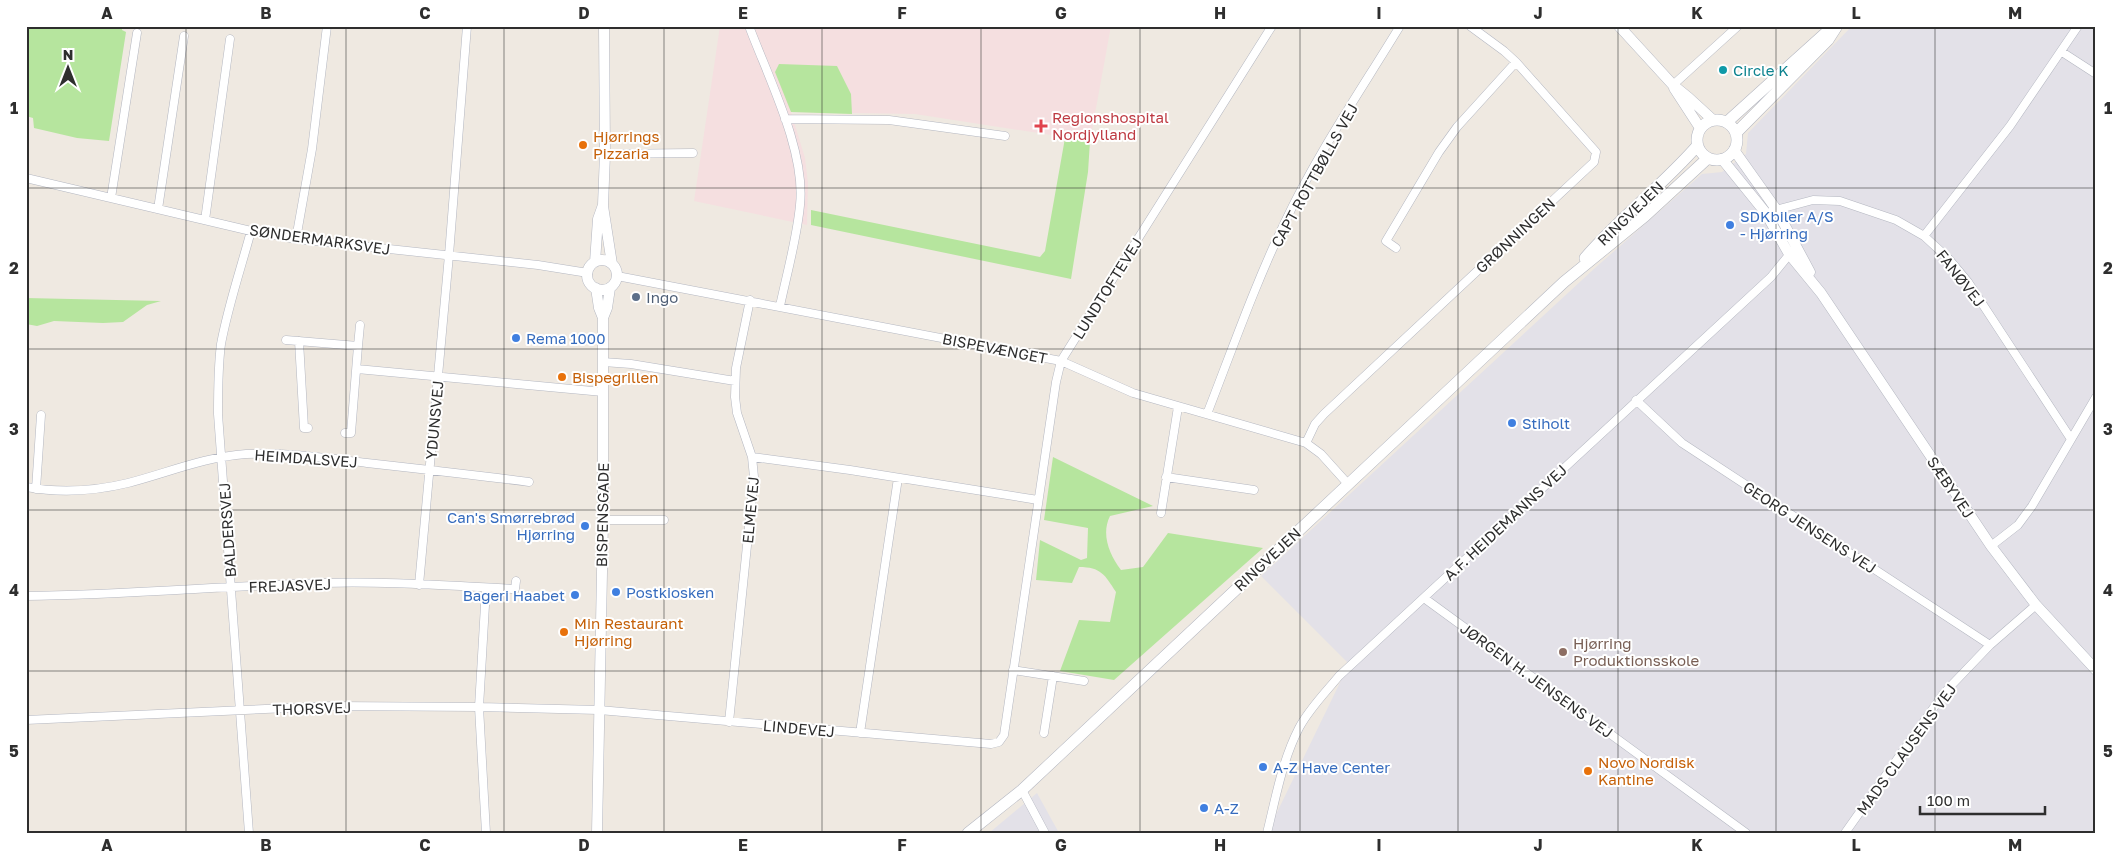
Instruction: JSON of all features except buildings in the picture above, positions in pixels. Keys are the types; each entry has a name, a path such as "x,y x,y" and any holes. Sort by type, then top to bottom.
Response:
{"main road":[{"path":"1727,122 1833,26"},
{"path":"1736,133 1828,40 1837,26"},
{"path":"1712,120 1727,122 1736,133 1737,139 1734,150 1722,160 1708,158 1697,146 1697,134 1700,128 1712,120"},
{"name":"RINGVEJEN","path":"1564,282 1604,236 1683,162 1697,146"},
{"name":"RINGVEJEN","path":"968,833 1022,790 1564,282 1645,216 1708,158"}],"street":[{"path":"296,239 312,149 327,26"},
{"name":"YDUNSVEJ","path":"419,585 449,256 467,26"},
{"path":"603,205 598,219 595,262 588,273 589,282 596,288 603,290 610,288 617,276 612,264 603,205 605,154 604,26"},
{"path":"749,26 785,119 800,177 800,204 780,306"},
{"name":"LUNDTOFTEVEJ","path":"999,742 1004,735 1038,500 1056,382 1061,361 1272,26"},
{"name":"CAPT ROTTBØLLS VEJ","path":"1207,414 1259,281 1286,220 1323,151 1400,26"},
{"name":"GRØNNINGEN","path":"1306,443 1315,424 1324,414 1594,162 1596,152 1516,62 1470,26"},
{"path":"1619,26 1673,85 1712,120"},
{"path":"1673,85 1738,26"},
{"path":"1924,236 2010,126 2078,26"},
{"path":"111,198 137,32"},
{"path":"158,209 184,36"},
{"path":"205,220 230,39"},
{"path":"2062,52 2096,74"},
{"path":"1396,248 1386,241 1439,152 1474,107 1516,62"},
{"path":"1673,85 1700,128"},
{"path":"785,119 889,120 1005,136"},
{"name":"SÆBYVEJ","path":"1734,150 1776,209 1793,250"},
{"path":"605,154 693,153"},
{"name":"SÆBYVEJ","path":"1722,160 1765,212 1793,250 1991,546 2036,605 2096,670"},
{"name":"SØNDERMARKSVEJ","path":"26,178 251,231 296,239 588,273"},
{"name":"FANØVEJ","path":"1765,212 1813,200 1840,200 1896,220 1924,236 1948,258 1968,282 2071,439"},
{"name":"BALDERSVEJ","path":"249,833 218,380 221,344 251,231"},
{"name":"A.F. HEIDEMANNS VEJ","path":"1267,833 1285,760 1299,728 1312,708 1339,676 1771,277 1793,250"},
{"path":"595,262 604,260 612,264"},
{"name":"BISPEVÆNGET","path":"617,276 1061,361 1133,393 1306,443 1321,454 1348,484"},
{"name":"BISPENSGADE","path":"596,288 599,308 603,318 603,520 597,833"},
{"name":"BISPENSGADE","path":"603,318 607,308 610,288"},
{"name":"ELMEVEJ","path":"729,722 754,477 752,457 737,413 735,381 750,300"},
{"path":"345,433 351,433 360,325"},
{"path":"286,340 358,346"},
{"path":"299,341 304,428 308,428"},
{"path":"603,362 631,364 735,381"},
{"path":"357,369 603,392"},
{"path":"1991,546 2018,525 2032,506 2096,397"},
{"name":"GEORG JENSENS VEJ","path":"1636,400 1682,443 1990,645"},
{"path":"1161,513 1178,407"},
{"path":"36,489 41,415"},
{"name":"HEIMDALSVEJ","path":"26,487 36,489 93,489 128,483 189,464 222,457 260,454 302,455 529,482"},
{"path":"752,457 850,470 1038,500"},
{"path":"1166,477 1254,490"},
{"path":"860,733 898,478"},
{"path":"603,520 664,520"},
{"name":"FREJASVEJ","path":"26,596 331,583 515,589 516,581"},
{"path":"486,588 479,707 486,833"},
{"name":"JØRGEN H. JENSENS VEJ","path":"1424,598 1746,833"},
{"name":"MADS CLAUSENS VEJ","path":"1845,833 1944,694 1990,645 2036,605"},
{"path":"1013,670 1084,681"},
{"path":"1044,732 1053,676"},
{"name":"THORSVEJ","path":"26,720 392,705 599,710"},
{"name":"LINDEVEJ","path":"599,710 991,744 999,742"},
{"path":"1022,790 1045,833"}],"shaded area":[{"name":"Regionshospital Nordjylland","path":"720,26 1111,26 1090,141 915,114 791,112 805,158 808,183 807,225 694,201"},
{"path":"1852,26 2096,26 2096,833 1267,833 1349,664 1261,576 1595,268 1702,174 1722,172 1746,154 1748,133"},
{"path":"1037,793 1059,833 989,833"}],"green space":[{"path":"26,26 111,26 122,28 126,32 109,141 77,138 34,128 33,118 26,116"},
{"path":"779,64 837,66 851,94 852,114 791,112 775,72"},
{"path":"1065,138 1090,141 1088,172 1071,279 811,225 811,210 1040,257 1045,251"},
{"path":"26,298 161,301 147,305 123,322 54,321 37,326 26,324"},
{"path":"1053,457 1153,506 1110,516 1107,523 1106,537 1110,551 1121,570 1143,567 1168,533 1263,548 1114,680 1060,671 1079,620 1110,622 1116,592 1102,573 1086,567 1079,567 1072,583 1036,580 1040,540 1081,560 1087,558 1088,528 1044,520"}],"place":[{"name":"Circle K","path":"1723,70"},
{"name":"Regionshospital Nordjylland","path":"1041,126"},
{"name":"Hjørrings Pizzaria","path":"583,145"},
{"name":"SDKbiler A/S - Hjørring","path":"1730,225"},
{"name":"Ingo","path":"636,297"},
{"name":"Rema 1000","path":"516,338"},
{"name":"Bispegrillen","path":"562,377"},
{"name":"Stiholt","path":"1512,423"},
{"name":"Can's Smørrebrød Hjørring","path":"585,526"},
{"name":"Postkiosken","path":"616,592"},
{"name":"Bageri Haabet","path":"575,595"},
{"name":"Min Restaurant Hjørring","path":"564,632"},
{"name":"Hjørring Produktionsskole","path":"1563,652"},
{"name":"A-Z Have Center","path":"1263,767"},
{"name":"Novo Nordisk Kantine","path":"1588,771"},
{"name":"A-Z","path":"1204,808"}]}
